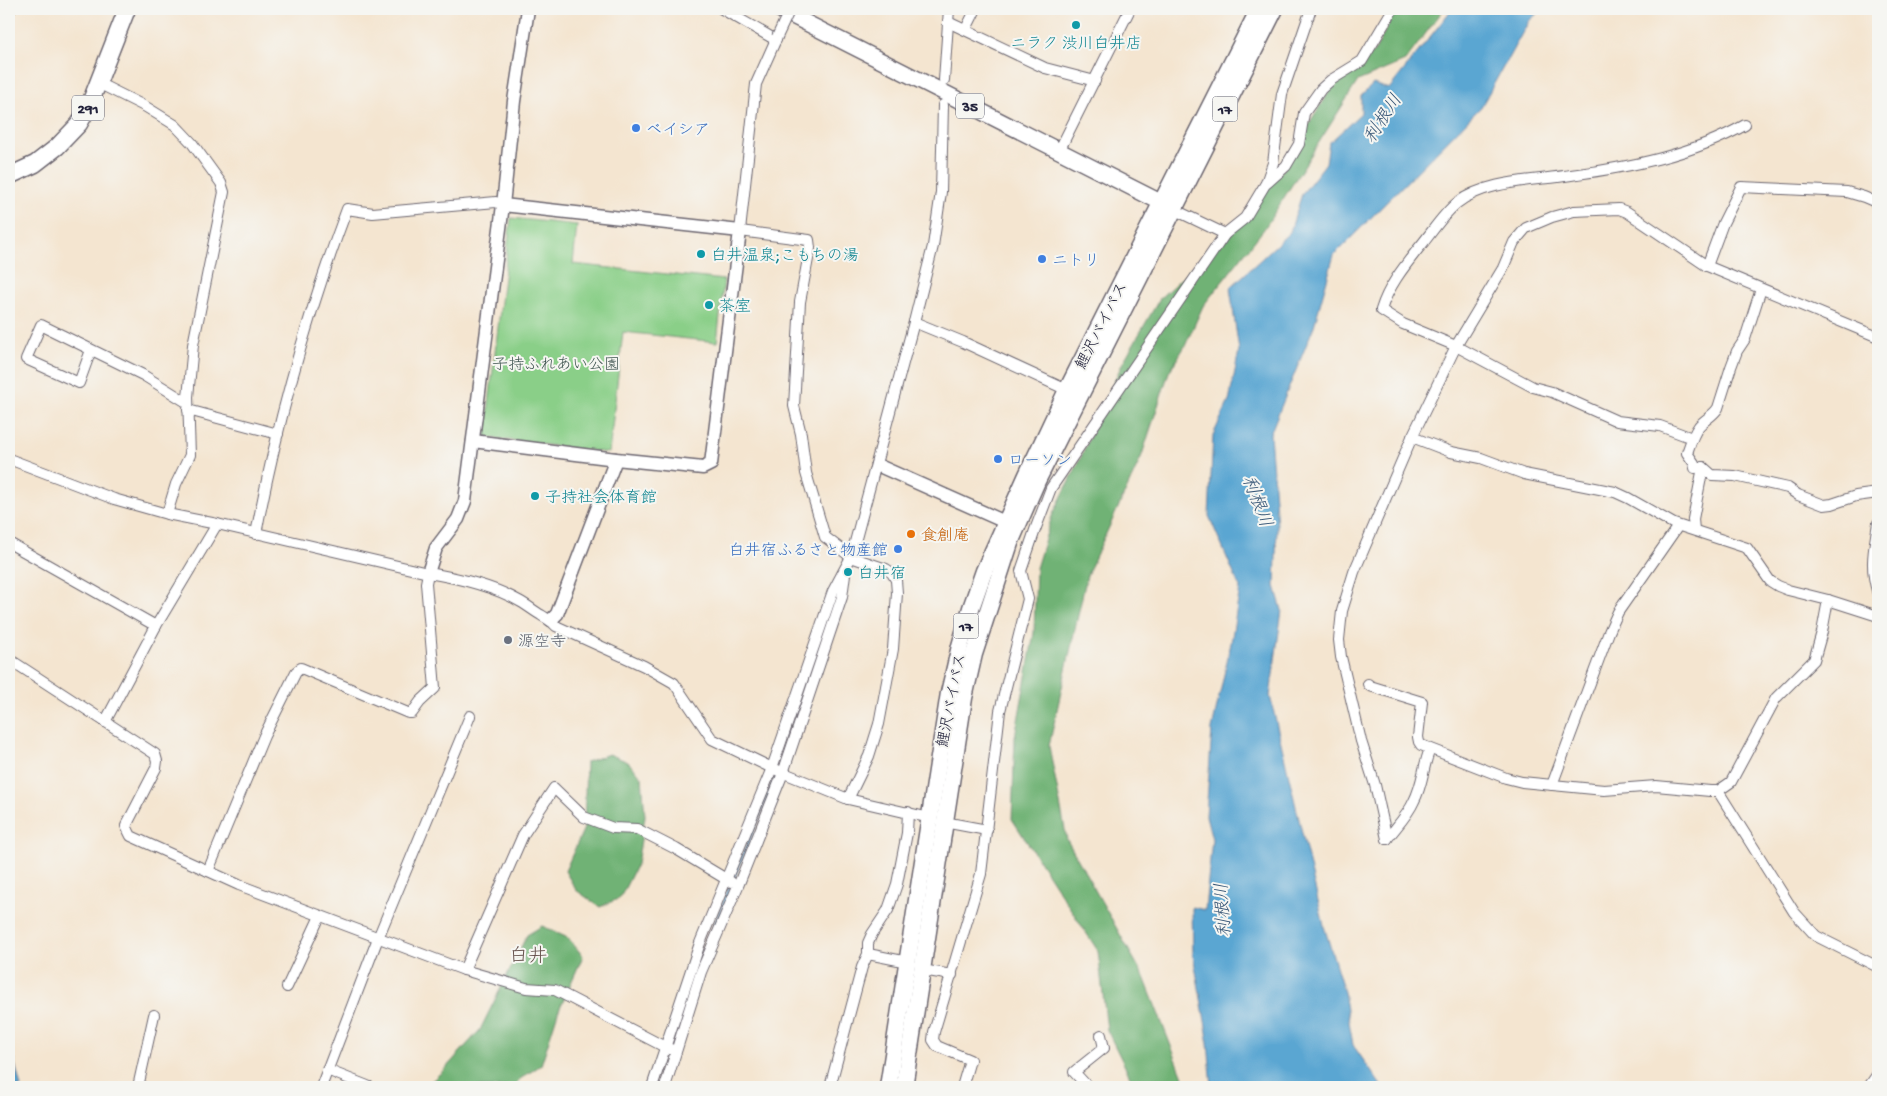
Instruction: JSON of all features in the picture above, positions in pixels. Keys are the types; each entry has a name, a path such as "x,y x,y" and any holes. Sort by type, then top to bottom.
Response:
{"highway":[{"name":"291","path":"9,176 35,164 57,147 79,124 98,83 127,9"},
{"name":"鯉沢バイパス","path":"1011,524 1037,481 1259,9"},
{"name":"鯉沢バイパス","path":"904,1087 915,966 937,820 974,654 1007,552 1011,524 1067,390 1276,9"},
{"name":"鯉沢バイパス","path":"888,1087 915,966"}],"main road":[{"name":"35","path":"779,9 1168,206"},
{"path":"1871,1087 1878,1077"}],"street":[{"path":"208,871 264,736 296,672 300,668 408,713 412,713 420,702 435,688 426,582 436,548 458,519 465,502 503,205 514,101 528,9"},
{"path":"722,9 776,39"},
{"path":"473,440 616,459 703,468 712,464 756,84 790,9"},
{"path":"944,80 949,9"},
{"path":"966,29 976,9"},
{"path":"1059,152 1130,9"},
{"path":"962,1087 970,1060 937,1046 933,1040 981,874 1000,711 1028,599 1021,571 1051,488 1225,234 1244,218 1266,184 1273,163 1282,94 1311,9"},
{"path":"1266,184 1286,166 1299,144 1304,113 1321,89 1331,80 1362,61 1393,9"},
{"path":"948,22 1045,68 1095,81"},
{"path":"98,83 146,107 175,125 192,143 221,183 224,192 193,345 188,407 190,455 176,484 167,514"},
{"path":"665,1087 670,1049 700,942 731,883 778,771 833,591 851,557 877,465 932,246 941,192 943,105"},
{"path":"1692,438 1660,426 1617,420 1552,392 1533,387 1456,346 1403,324 1381,310 1391,286 1437,225 1458,202 1486,189 1516,182 1570,176 1633,165 1700,146 1722,138 1745,125"},
{"path":"1707,266 1723,223 1741,187 1847,192 1864,196 1878,204"},
{"path":"256,534 290,381 327,264 347,210 373,213 496,202 503,205 809,240 810,248 800,302 794,406 801,434 806,473 825,537 851,557 886,569 892,573 896,580 897,593 893,649 879,724 869,756 848,799"},
{"path":"1168,206 1225,234"},
{"path":"1430,749 1423,778 1414,802 1387,839 1376,785 1361,741 1341,658 1340,632 1345,599 1354,572 1412,437 1456,346 1503,268 1514,242 1526,228 1552,217 1574,211 1619,209 1627,212 1707,266 1878,338"},
{"path":"1761,289 1745,339 1737,351 1718,408 1714,414 1700,425 1692,438 1687,453 1695,468 1703,467 1712,475 1735,476 1788,488 1798,495 1824,505 1856,496 1878,493"},
{"path":"914,322 955,338 1067,390"},
{"path":"91,350 78,383 26,359 41,325 143,375 188,407 278,434"},
{"path":"1412,437 1451,452 1481,458 1524,474 1615,492 1678,526 1747,548 1770,581 1778,586 1878,616 1878,612"},
{"path":"9,459 114,499 167,514 448,576 492,588 521,601 551,620 556,626 644,666 674,683 712,739 778,771 848,799 987,830"},
{"path":"551,620 557,614 616,459"},
{"path":"877,465 1011,524"},
{"path":"1694,530 1693,519 1703,467"},
{"path":"1878,523 1872,565 1873,579 1878,594"},
{"path":"105,722 156,626 217,524"},
{"path":"1552,784 1618,612 1678,526"},
{"path":"9,543 156,626"},
{"path":"1368,684 1422,702 1419,742 1430,749 1506,778 1522,782 1604,790 1656,786 1718,791 1731,782 1776,698 1814,660 1828,600"},
{"path":"9,659 155,754 157,760 156,768 126,826 131,836 208,871 320,916 464,970 526,988 555,990 670,1049"},
{"path":"321,1087 378,938 470,716"},
{"path":"464,970 523,835 554,788 584,817 613,828 637,829 731,883"},
{"path":"1718,791 1794,912 1805,926 1816,936 1878,967"},
{"path":"830,1087 859,977 868,954 868,943 888,910 897,884 907,833 908,812"},
{"path":"288,987 320,916"},
{"path":"868,954 952,975"},
{"path":"138,1087 154,1015"},
{"path":"1088,1087 1074,1072 1104,1048 1101,1035"},
{"path":"652,1087 670,1049"},
{"path":"327,1070 370,1087"}],"green space":[{"path":"1396,9 1444,9 1405,61 1358,81 1264,229 1203,306 1185,346 1169,372 1141,458 1087,575 1049,746 1067,840 1144,977 1187,1087 1135,1087 1107,1030 1098,951 1012,819 1015,737 1034,633 1036,568 1052,516 1077,466 1122,364 1160,298 1245,218 1289,162 1308,125 1330,90 1375,51"},
{"name":"子持ふれあい公園","path":"511,218 577,225 573,264 724,280 717,342 623,332 609,453 485,437"},
{"path":"609,754 628,762 642,777 645,816 637,864 620,898 600,907 576,890 565,871 584,828 586,762"},
{"path":"542,926 568,938 583,956 558,1012 541,1065 520,1079 513,1087 425,1087 444,1070 480,1030 527,935"}],"water":[{"name":"利根川","path":"1452,9 1542,9 1529,21 1481,107 1334,255 1314,326 1270,434 1277,526 1275,586 1282,610 1270,696 1324,926 1344,992 1353,1045 1382,1087 1212,1087 1207,1032 1193,955 1192,907 1205,910 1212,839 1206,816 1212,729 1231,643 1240,588 1209,516 1213,435 1229,401 1239,351 1230,288 1290,232 1302,194 1326,163 1329,143 1361,113 1361,96 1373,84 1389,89"},
{"path":"9,1041 21,1087 9,1087"}],"waterway":[{"path":"733,879 777,773"},
{"path":"700,962 731,884"},
{"path":"689,993 694,979"},
{"path":"671,1048 677,1029"},
{"path":"659,1087 670,1053"}],"place":[{"name":"ニラク 渋川白井店","path":"1076,25"},
{"name":"ベイシア","path":"636,128"},
{"name":"白井温泉;こもちの湯","path":"701,254"},
{"name":"ニトリ","path":"1042,259"},
{"name":"茶室","path":"709,305"},
{"name":"ローソン","path":"998,459"},
{"name":"子持社会体育館","path":"535,496"},
{"name":"食創庵","path":"911,534"},
{"name":"白井宿ふるさと物産館","path":"898,549"},
{"name":"白井宿","path":"848,572"},
{"name":"源空寺","path":"508,640"}],"district":[{"name":"白井","path":"528,954"}]}
